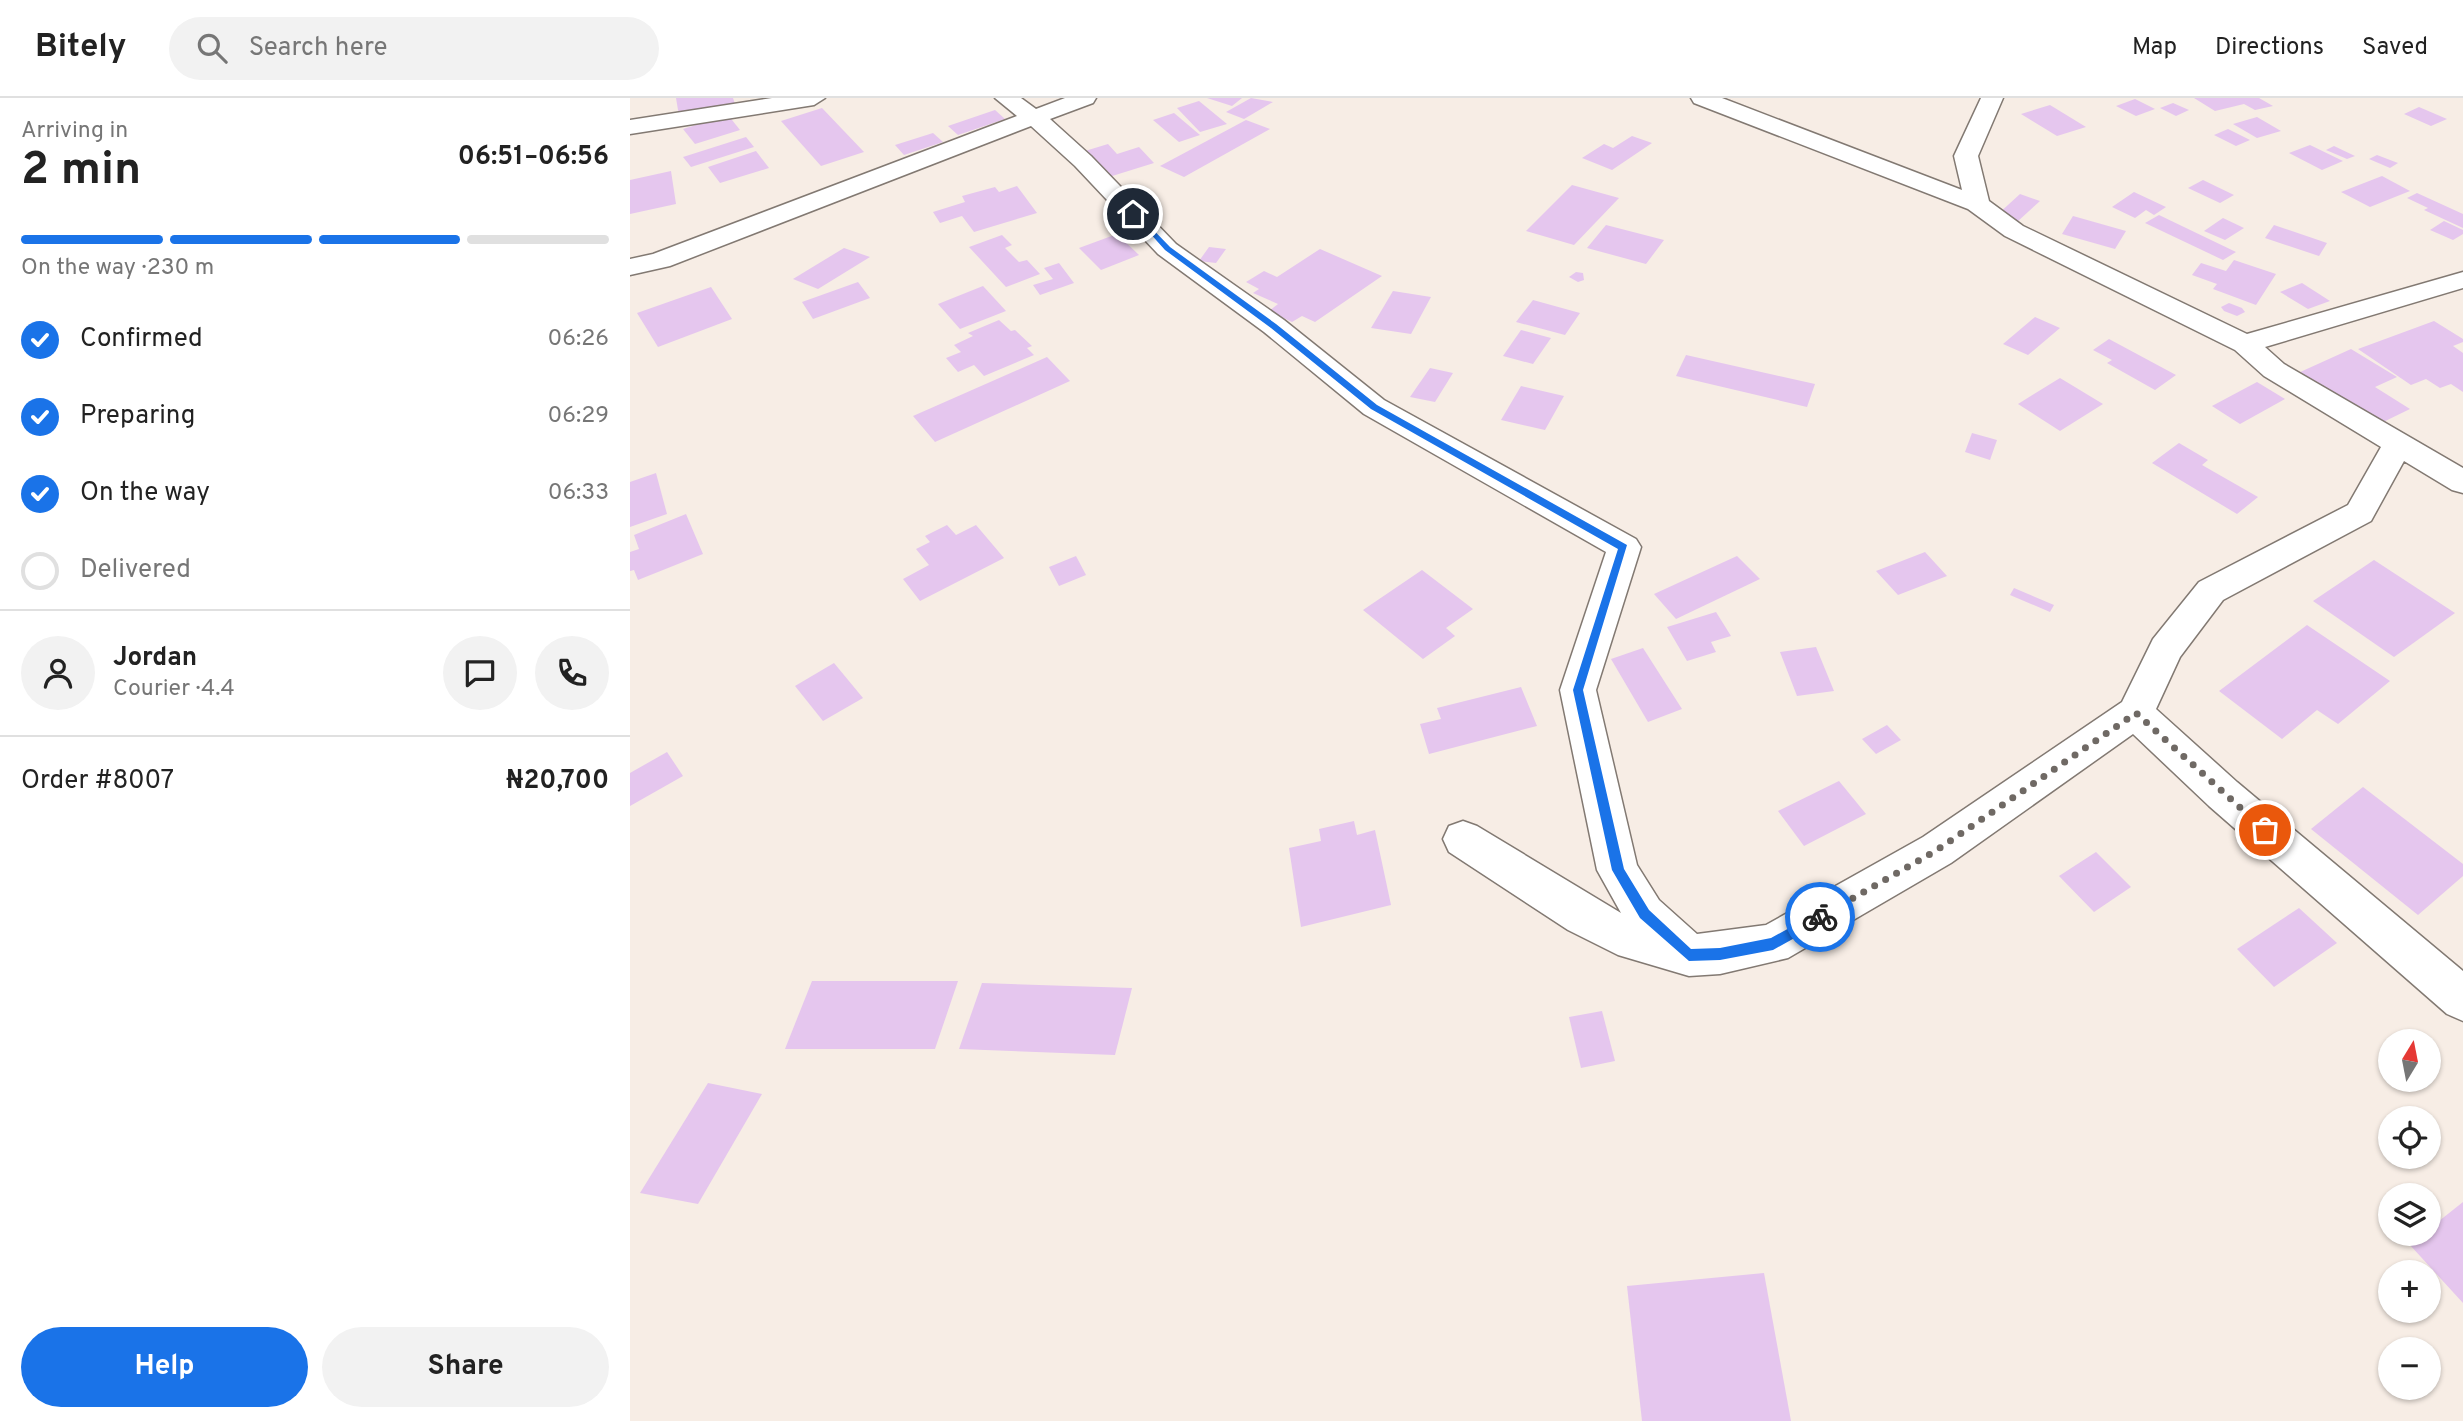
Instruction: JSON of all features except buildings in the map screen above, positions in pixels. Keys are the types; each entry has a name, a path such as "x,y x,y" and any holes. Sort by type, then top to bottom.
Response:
{"street":[{"path":"630,127 814,98"},
{"path":"1006,98 1035,118 1083,161 1167,249 1273,326 1374,407 1624,547 1578,690 1618,870 1644,914 1689,955"},
{"path":"630,267 660,260 1085,98"},
{"path":"1702,98 1977,204 2014,231 2245,344 2274,370 2463,482"},
{"path":"1977,204 1966,156 1992,98"},
{"path":"2245,344 2463,280"},
{"path":"1463,839 1583,916 1633,941 1689,955 1720,954 1773,944 1937,850 2136,713 2166,649 2211,591 2360,513 2399,443"},
{"path":"2136,713 2223,794 2463,999"}],"way so far":[{"path":"1820,917 1937,850 2136,713 2265,830"}],"route":[{"path":"1133,214 1167,249 1273,326 1374,407 1624,547 1578,690 1618,870 1644,914 1689,955 1720,954 1773,944 1820,917"}]}
